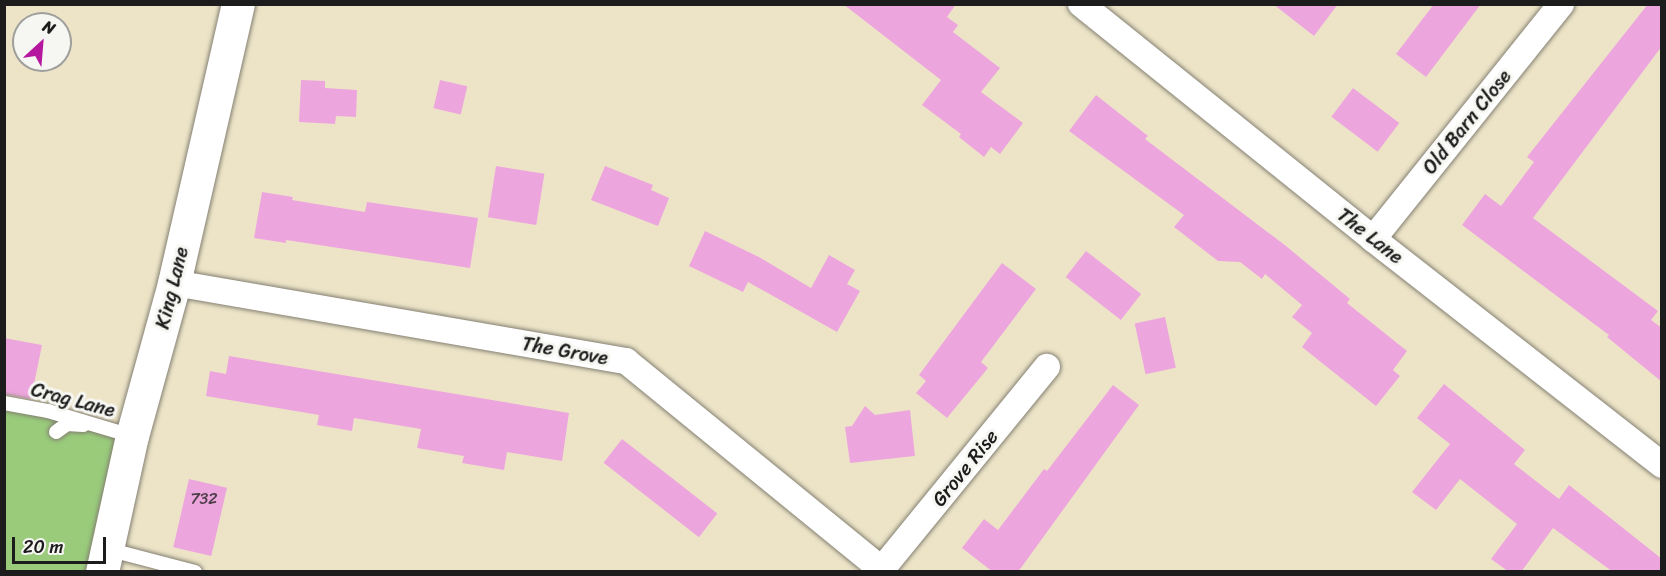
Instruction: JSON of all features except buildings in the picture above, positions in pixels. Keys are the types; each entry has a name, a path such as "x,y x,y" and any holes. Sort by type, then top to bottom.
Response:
{"street":[{"name":"King Lane","path":"104,560 132,436 174,283 238,4"},
{"name":"The Lane","path":"1081,4 1373,239 1662,465"},
{"name":"Old Barn Close","path":"1373,239 1561,4"},
{"name":"The Grove","path":"174,283 626,361 884,570"},
{"name":"Grove Rise","path":"884,570 1047,367"}],"lane":[{"name":"Crag Lane","path":"4,403 48,411 132,436"},
{"path":"56,432 67,424 81,424 132,436"},
{"path":"104,560 195,572"}],"green space":[{"path":"5,403 133,430 95,571 5,572"}]}
